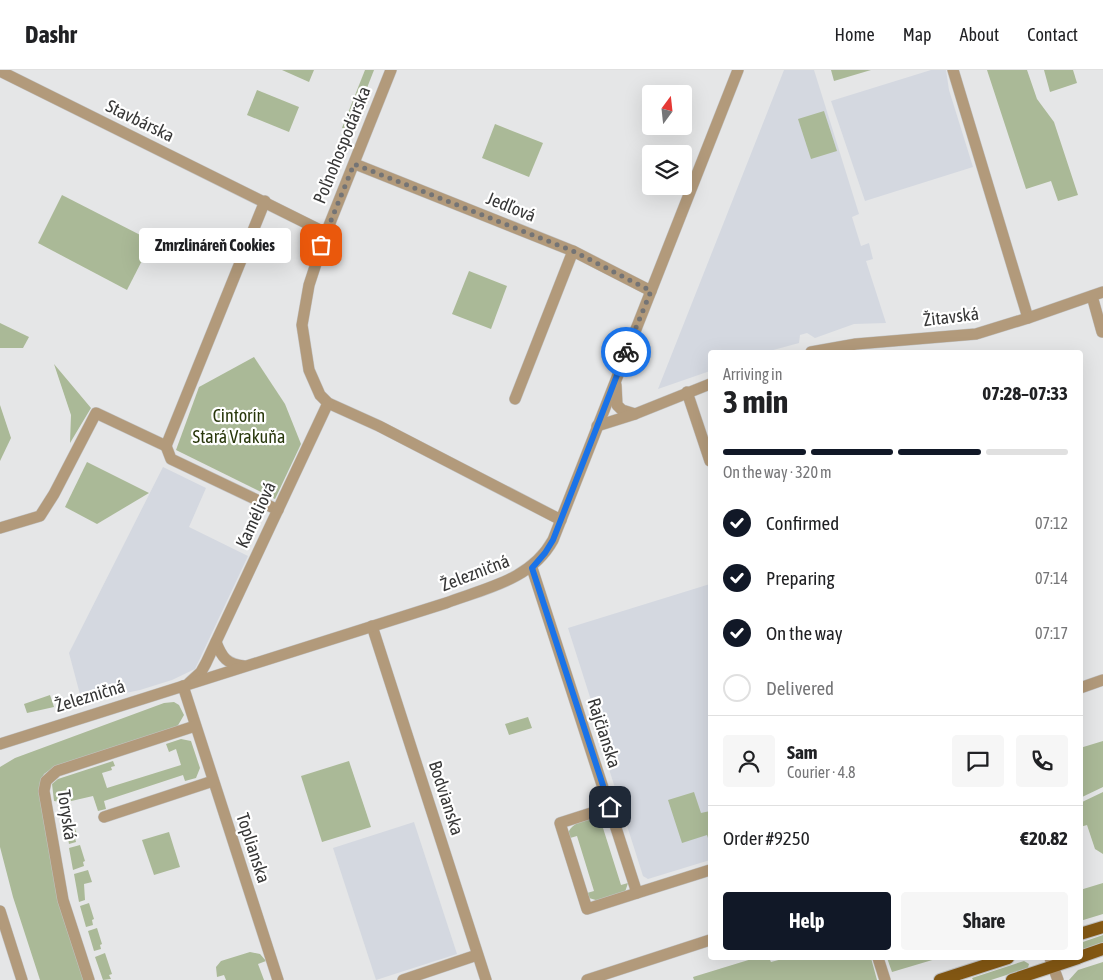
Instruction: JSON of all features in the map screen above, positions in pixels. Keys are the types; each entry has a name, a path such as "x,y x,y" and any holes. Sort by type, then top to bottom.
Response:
{"main road":[{"path":"1083,933 1103,926"},
{"path":"1083,956 1103,950"},
{"path":"940,980 1002,960"},
{"path":"1012,980 1052,962"}],"street":[{"name":"Poľnohospodárska","path":"328,403 320,395 309,370 302,338 303,313 309,284 326,233 391,70"},
{"name":"Železničná","path":"0,744 372,626 516,578 532,568 549,548 562,520 616,377 738,70"},
{"path":"952,70 1028,318"},
{"name":"Stavbárska","path":"0,71 265,201 326,233"},
{"name":"Jedľová","path":"354,164 573,251 651,291"},
{"path":"265,201 166,446 171,459 278,510"},
{"path":"515,399 573,251"},
{"name":"Žitavská","path":"834,350 976,334 1103,292"},
{"path":"1092,296 1102,332"},
{"path":"616,377 617,404 622,410 635,414"},
{"path":"597,426 635,414 708,385"},
{"path":"687,392 708,455"},
{"path":"328,403 380,426 562,520"},
{"name":"Kaméliová","path":"185,685 203,669 328,403"},
{"path":"0,528 40,516 54,494 96,413 166,446"},
{"name":"Rajčianska","path":"532,568 637,893"},
{"name":"Bodvianska","path":"372,626 486,980"},
{"path":"216,642 224,659 233,665 245,667"},
{"path":"1083,687 1103,680"},
{"name":"Toplianska","path":"185,685 213,781 278,980"},
{"name":"Toryská","path":"89,980 63,900 44,791 46,781 56,772 196,726"},
{"path":"0,736 13,739 0,754"},
{"name":"Toryská","path":"104,816 213,781"},
{"path":"610,807 560,823 587,909 708,871"},
{"path":"0,911 22,980"},
{"path":"587,980 708,941"},
{"path":"402,980 478,955"},
{"path":"879,960 885,980"},
{"path":"1052,962 1058,980"}],"shaded area":[{"path":"784,70 814,70 859,214 852,217 861,246 869,243 873,259 866,261 886,323 854,324 815,338 807,333 800,335 799,343 773,350 708,350 708,372 658,389"},
{"path":"931,70 946,70 949,90 973,167 865,201 831,101"},
{"path":"163,467 206,488 189,527 248,556 195,669 172,680 140,690 82,702 69,653"},
{"path":"708,585 708,861 648,879 643,876 609,769 612,768 611,763 568,628"},
{"path":"414,822 457,954 376,980 333,848"}],"green space":[{"path":"282,70 314,70 309,82"},
{"path":"365,70 374,70 351,129 342,128"},
{"path":"831,70 871,70 834,81"},
{"path":"987,70 1027,70 1037,99 1054,122 1078,195 1058,201 1051,181 1026,189"},
{"path":"1044,70 1073,70 1077,83 1050,92"},
{"path":"257,90 299,107 289,132 247,115"},
{"path":"824,111 837,151 811,159 798,119"},
{"path":"495,124 543,143 529,177 482,158"},
{"path":"62,195 152,241 127,290 38,243"},
{"path":"469,271 507,286 491,329 452,314"},
{"path":"0,323 29,337 23,348 0,348"},
{"name":"Cintorín Stará Vrakuňa","path":"254,357 285,404 301,444 275,499 176,450 199,387"},
{"path":"54,364 91,408 70,443 71,415"},
{"path":"0,405 11,438 0,461"},
{"path":"87,462 149,493 97,524 65,507"},
{"path":"50,695 54,707 27,713 24,704"},
{"path":"174,702 179,705 184,715 177,727 54,767 44,774 40,783 84,980 40,980 13,897 0,847 0,767 15,758 164,703"},
{"path":"528,717 532,728 509,735 505,724"},
{"path":"181,739 191,741 200,768 196,778 185,781 183,775 104,801 106,809 98,811 93,796 67,802 70,812 67,813 69,817 65,819 61,802 54,801 52,784 58,779 113,761 115,766 111,767 112,770 102,773 107,788 181,765 176,749 169,752 166,744"},
{"path":"1103,741 1103,787 1083,797 1083,747"},
{"path":"349,761 371,827 322,842 301,776"},
{"path":"694,792 701,813 708,811 708,838 707,835 682,843 668,800"},
{"path":"1103,792 1103,854 1095,849 1087,825 1083,826 1083,802"},
{"path":"602,818 608,820 611,825 603,828 621,885 628,883 625,892 599,901 589,898 587,893 594,891 577,836 570,838 568,833 578,823 588,819"},
{"path":"72,820 78,837 75,838 76,842 69,844 65,823"},
{"path":"169,832 180,867 154,875 142,840"},
{"path":"80,845 85,861 83,862 84,866 73,870 69,848"},
{"path":"88,870 92,882 84,884 85,900 79,902 74,874"},
{"path":"1103,883 1103,914 1083,920 1083,889"},
{"path":"89,903 94,919 92,920 93,925 86,927 80,906"},
{"path":"97,928 102,944 100,945 101,949 94,951 88,931"},
{"path":"1103,935 1103,943 1083,950 1083,942"},
{"path":"250,952 260,954 266,961 258,964 264,980 226,980 224,975 217,977 216,967 221,961"},
{"path":"105,953 112,974 109,975 111,979 103,980 95,957"},
{"path":"748,960 770,960 771,962 778,960 872,960 877,980 694,980 693,977"},
{"path":"888,960 932,960 892,972"},
{"path":"1024,961 1029,964 1028,968 991,980 973,980 972,978"},
{"path":"1103,962 1103,980 1069,980 1078,970"}],"way so far":[{"path":"321,245 354,164 592,259 651,291 626,352"}],"place":[{"name":"Zmrzlináreň Cookies","path":"321,245"}],"route":[{"path":"610,807 532,568 545,553 562,520 626,352"}]}
